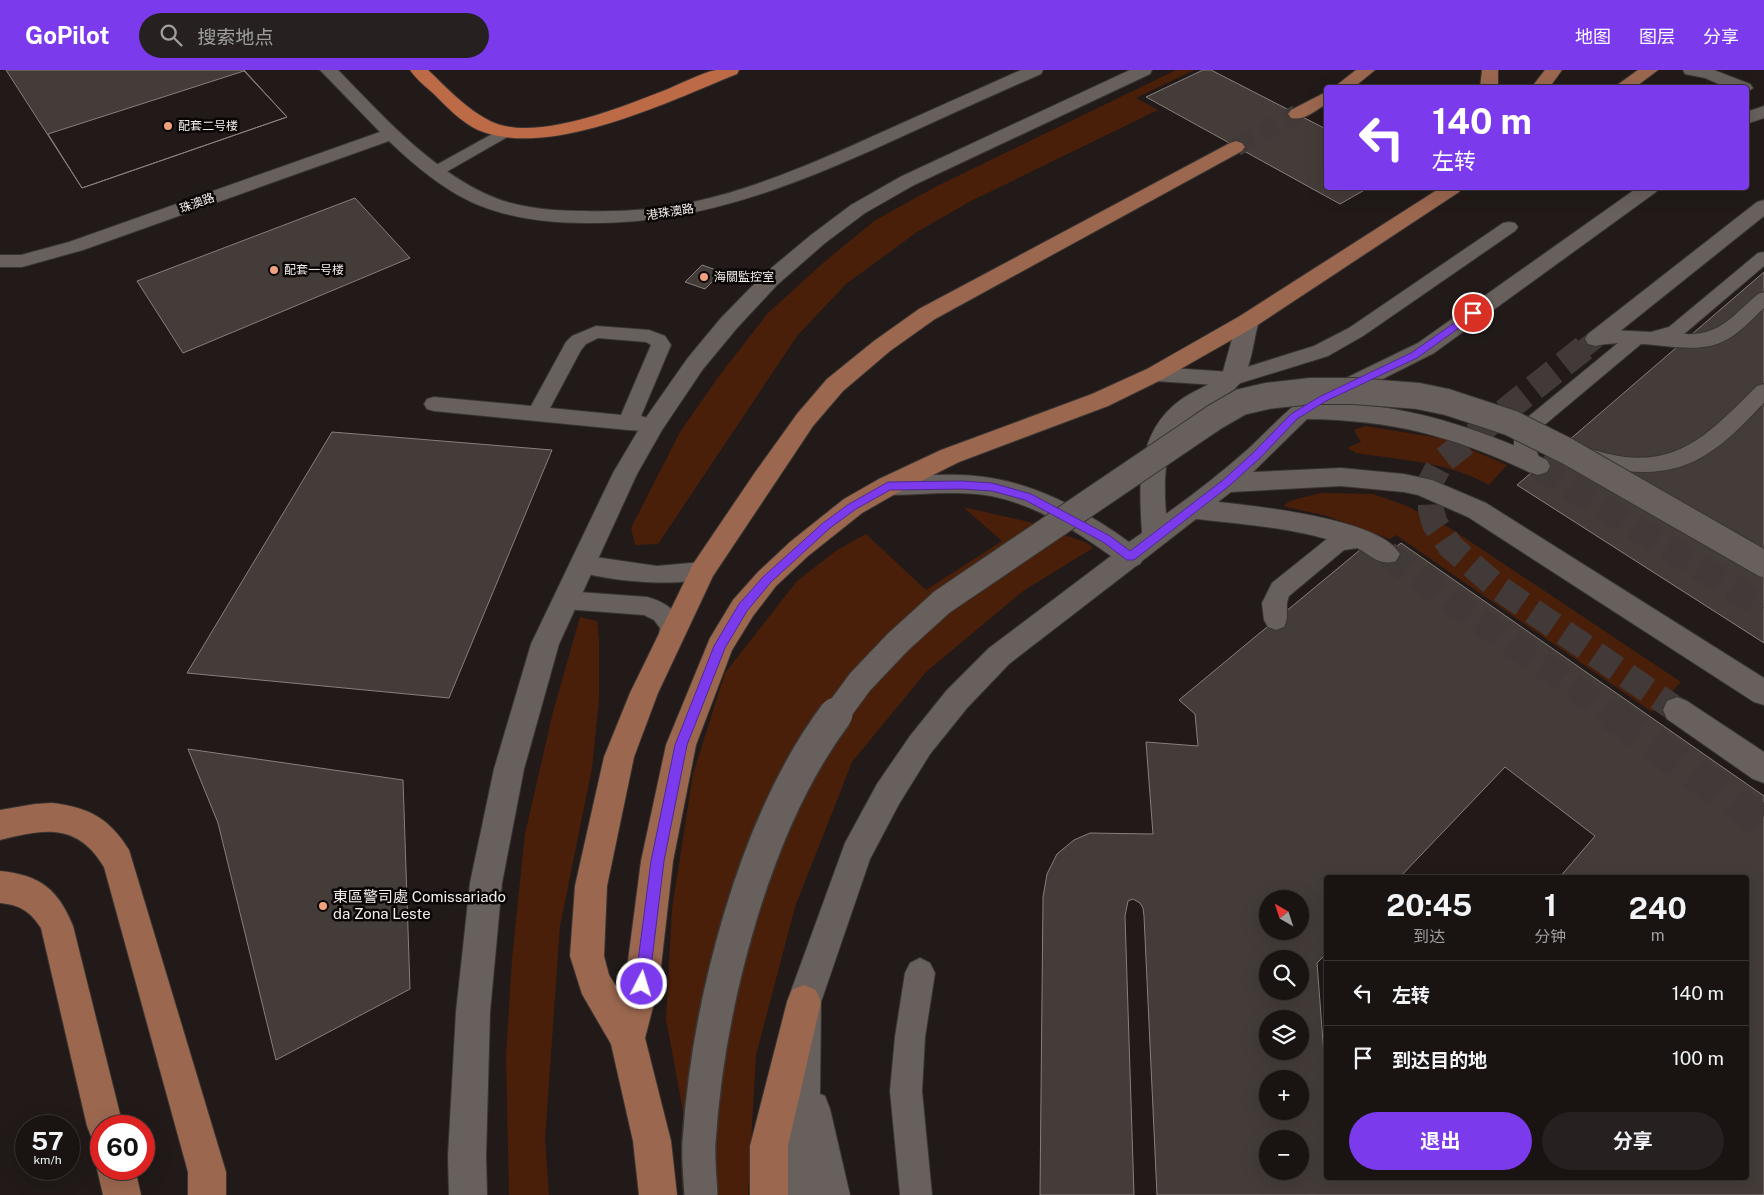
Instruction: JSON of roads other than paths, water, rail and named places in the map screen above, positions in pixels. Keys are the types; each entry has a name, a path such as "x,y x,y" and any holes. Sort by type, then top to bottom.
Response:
{"highway":[{"path":"418,70 473,119 486,127 505,132 525,134 552,132 581,126 731,70"}],"main road":[{"path":"1345,85 1367,70"},
{"path":"1489,85 1490,70"},
{"path":"1542,85 1554,70"},
{"path":"1626,85 1652,70"},
{"path":"1297,114 1324,97"},
{"path":"658,1195 652,1141 627,1038 594,982 587,956 591,886 619,757 644,693 702,571 805,420 835,385 882,346 927,314 1236,146"},
{"path":"627,1038 642,984 657,861 681,745 720,646 743,608 767,579 798,549 853,506 888,486 950,456 1100,400 1155,374 1248,321 1440,191"},
{"path":"0,825 30,818 70,820 91,828 100,834 113,850 121,870 209,1187"},
{"path":"0,887 15,889 37,898 52,914 57,924 102,1115"},
{"path":"769,1195 769,1146 804,1002"},
{"path":"119,1180 122,1195"}],"street":[{"name":"港珠澳路","path":"328,70 391,134 435,172 480,199 514,209 553,216 602,219 653,216 689,210 742,196 792,178 1035,70"},
{"path":"468,1195 467,1156 473,1012 486,883 509,769 545,644 625,473 641,424 695,364 728,323 777,274 818,239 858,209 907,181 1144,70"},
{"path":"1691,70 1710,74 1738,85"},
{"path":"1749,89 1764,95"},
{"path":"1749,118 1764,111"},
{"name":"珠澳路","path":"0,261 22,261 76,246 391,134"},
{"path":"803,1195 799,1142 804,1002 856,854 888,794 920,745 957,699 999,656 1225,484 1302,411 1426,348 1646,190"},
{"path":"1596,338 1764,206"},
{"path":"1155,538 1153,469 1155,448 1175,417 1231,379 1248,321"},
{"path":"701,1195 699,1144 708,1053 729,961 753,876 789,792 824,730 873,669 898,642 942,602 1215,416 1241,402 1267,396 1311,391 1354,391 1418,396 1474,410 1567,450 1764,564"},
{"path":"1302,411 1366,412 1432,424 1490,444 1535,464"},
{"path":"1225,484 1341,477 1404,483 1423,487 1477,510 1764,693"},
{"path":"888,486 975,486 1010,491 1028,497 1081,524 1107,539 1130,557"},
{"path":"1193,510 1267,516 1328,529 1364,540 1387,554"},
{"path":"1677,710 1764,769"},
{"path":"803,1068 831,1195"}],"lane":[{"path":"435,172 505,132"},
{"path":"1155,374 1231,379 1321,351 1356,332 1509,227"},
{"path":"1535,464 1522,446 1523,438 1529,427 1645,337 1665,336 1676,330 1764,257"},
{"path":"1596,338 1611,336 1698,341 1715,338 1727,331 1764,298"},
{"path":"434,404 537,414 641,424 661,345 658,340 649,336 596,332 579,340 573,346 537,414"},
{"path":"1567,450 1627,465 1661,465 1681,460 1709,443 1764,391"},
{"path":"1276,620 1274,603 1280,590 1336,544 1347,540 1364,540"},
{"path":"581,564 657,575 702,571"},
{"path":"565,600 647,606 662,613 672,626 671,634"},
{"path":"916,1195 906,1091 910,1037 920,973"}],"tunnel":[{"path":"1236,147 1297,114"},
{"path":"1582,350 1596,339"},
{"path":"1584,348 1441,462 1430,483 1431,510 1435,524 1451,547 1496,586 1677,710"},
{"path":"1538,466 1764,607"},
{"path":"1387,554 1614,716"},
{"path":"1612,714 1764,823"}],"place":[{"name":"配套二号楼","path":"168,126"},
{"name":"配套一号楼","path":"274,270"},
{"name":"海關監控室","path":"704,277"},
{"name":"東區警司處 Comissariado da Zona Leste","path":"323,906"}]}
